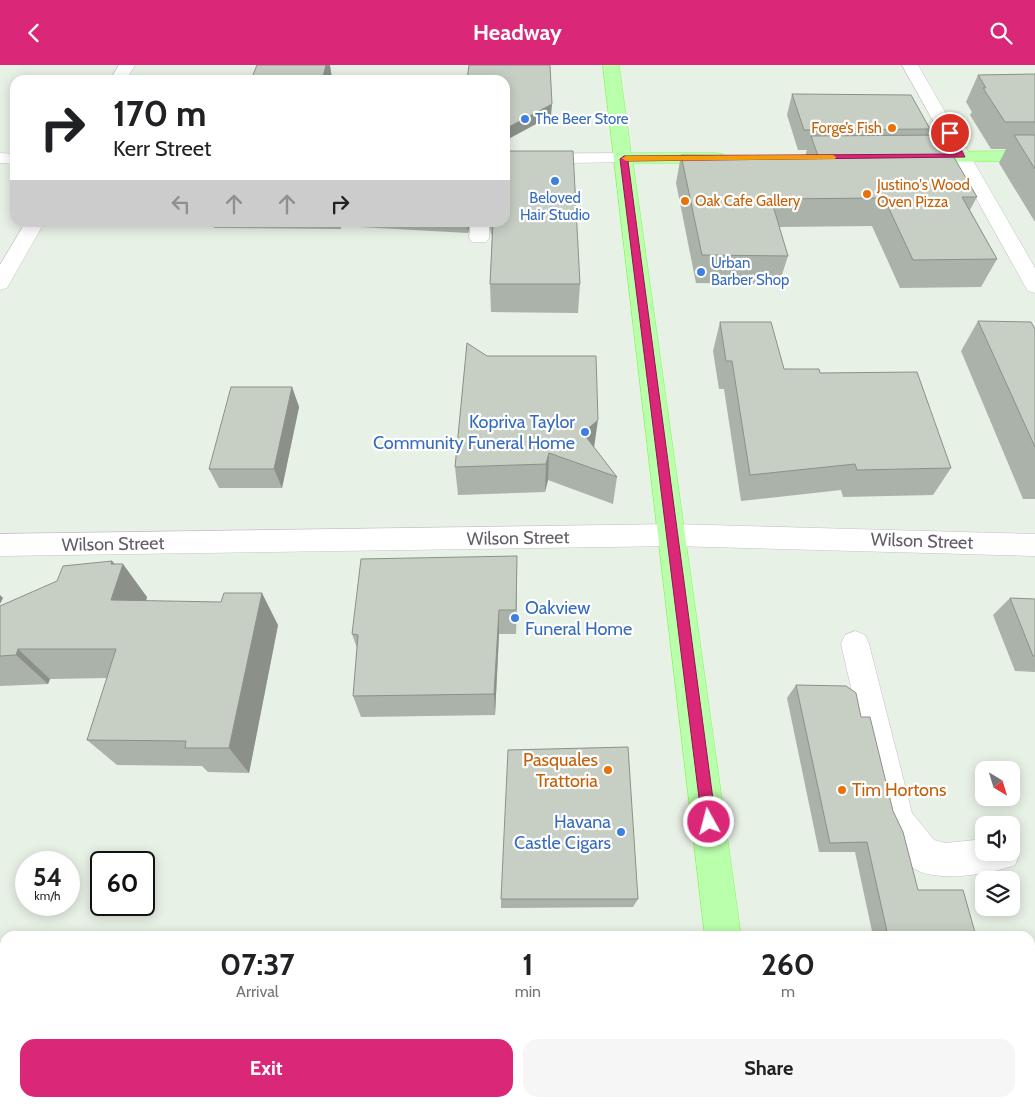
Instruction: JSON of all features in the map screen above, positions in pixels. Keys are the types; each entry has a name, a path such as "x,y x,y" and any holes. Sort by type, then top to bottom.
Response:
{"main road":[{"path":"611,65 673,535 722,931"},
{"path":"893,157 1035,156"},
{"path":"624,159 736,158"}],"street":[{"path":"910,65 1035,286"},
{"path":"510,159 624,159"},
{"path":"0,283 32,227"},
{"name":"Wilson Street","path":"0,545 673,535 1035,545"},
{"path":"855,644 898,821 924,855 946,860 975,856"}],"building":[{"path":"257,65 326,65 323,75 253,75"},
{"path":"469,65 550,65 552,104 510,126 510,75 468,75"},
{"path":"1035,74 1035,122 1005,122 983,88 986,88 978,75"},
{"path":"792,94 911,95 930,129 804,130"},
{"path":"941,135 977,197 962,197 997,259 913,260 884,198 771,199 788,256 702,255 681,155 818,156 811,136"},
{"path":"1014,135 1035,135 1035,169"},
{"path":"510,151 573,151 580,284 490,284 493,227 510,227"},
{"path":"978,321 1031,322 1035,329 1035,447"},
{"path":"720,322 771,322 784,369 819,369 820,373 917,372 951,468 857,470 855,464 750,475 732,361 726,361"},
{"path":"467,343 487,356 596,356 598,420 583,433 617,477 549,453 546,464 455,467"},
{"path":"231,387 292,387 274,469 209,469"},
{"path":"517,556 516,610 499,610 494,694 353,696 358,635 352,634 361,559"},
{"path":"112,561 111,564 123,564 111,600 221,602 224,593 262,593 229,748 185,748 186,741 87,740 116,649 18,649 16,655 0,656 0,606 57,581 63,566"},
{"path":"1010,598 1035,599 1035,656 1033,656"},
{"path":"796,685 846,686 856,693 861,717 870,717 893,811 903,832 918,890 963,890 975,931 887,931 867,842 830,843"},
{"path":"628,747 638,899 501,899 508,750"}],"slow traffic":[{"path":"626,158 833,157"}],"place":[{"name":"The Beer Store","path":"525,119"},
{"name":"Forge’s Fish","path":"892,128"},
{"name":"Beloved Hair Studio","path":"555,181"},
{"name":"Justino's Wood Oven Pizza","path":"867,194"},
{"name":"Oak Cafe Gallery","path":"685,201"},
{"name":"Urban Barber Shop","path":"701,272"},
{"name":"Kopriva Taylor Community Funeral Home","path":"585,432"},
{"name":"Oakview Funeral Home","path":"515,618"},
{"name":"Pasquales Trattoria","path":"608,770"},
{"name":"Tim Hortons","path":"842,790"},
{"name":"Havana Castle Cigars","path":"621,832"}],"route":[{"path":"709,822 673,535 645,335 624,159 962,156 950,133"}]}
